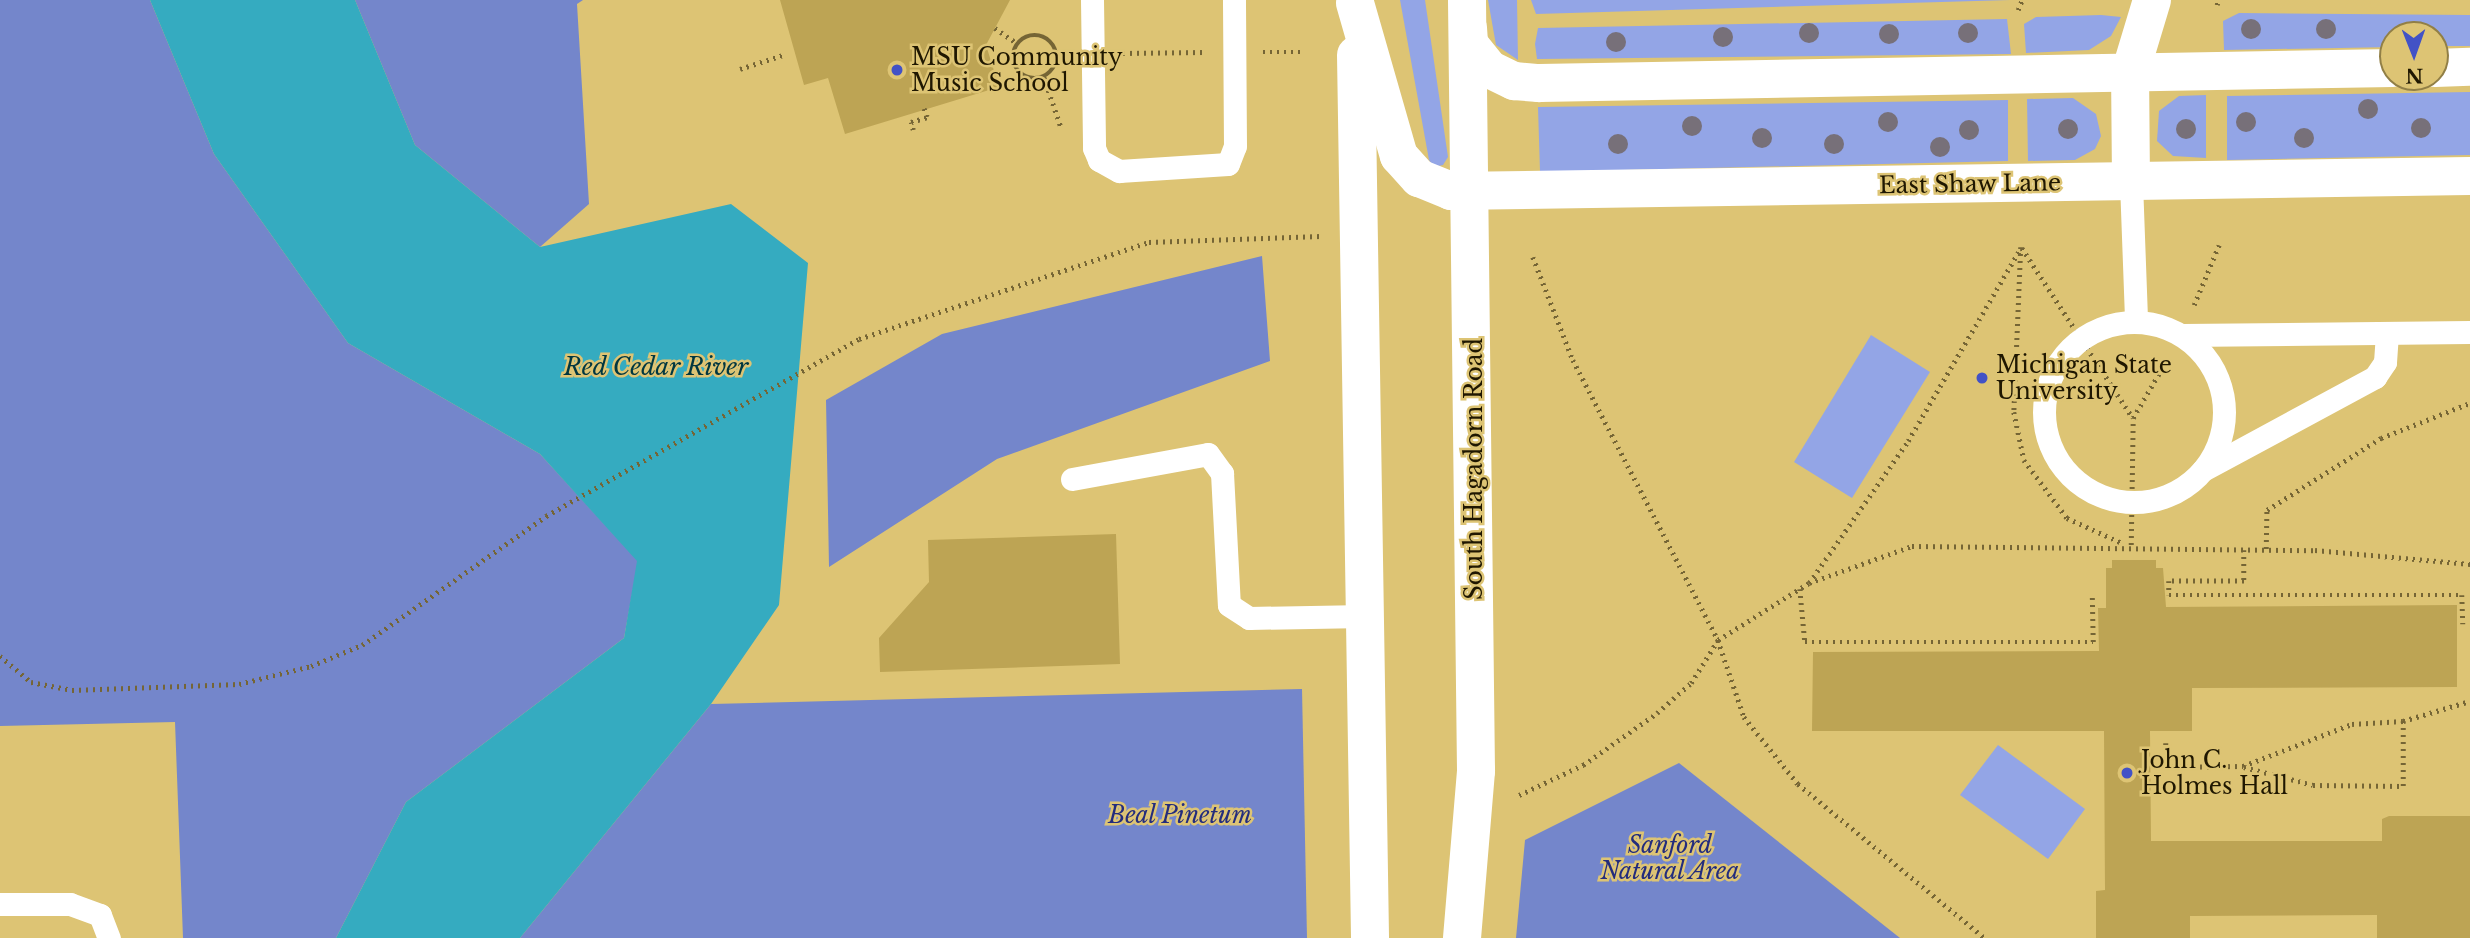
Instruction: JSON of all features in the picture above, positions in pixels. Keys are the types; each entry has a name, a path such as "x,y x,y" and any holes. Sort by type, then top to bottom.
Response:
{"street":[{"path":"2130,181 2130,73 2152,0"},
{"path":"1355,2 1370,938"},
{"name":"East Shaw Lane","path":"1355,2 1399,156 1434,187 1470,191 2470,176"},
{"path":"1467,14 1469,44 1489,69 1530,82 2379,68"},
{"name":"South Hagadorn Road","path":"1462,938 1476,771 1467,14"},
{"path":"2449,68 2470,67"}],"lane":[{"path":"1092,0 1094,148 1099,160 1119,171 1228,164 1235,146 1234,0"},
{"path":"2130,181 2136,321"},
{"path":"2387,334 2385,362 2375,377 2203,470 2176,491 2134,501 2082,485 2066,471 2047,433 2044,412 2053,371 2081,339 2136,321 2182,335 2470,332"},
{"path":"2182,335 2212,367 2224,409 2222,431 2203,470"},
{"path":"1072,479 1208,454 1222,473 1225,593 1238,614 1365,616"},
{"path":"0,904 70,904 100,915 109,938"}],"path":[{"path":"2018,10 2022,0"},
{"path":"995,28 1018,44"},
{"path":"1018,44 1037,36 1056,53 1304,52"},
{"path":"1018,44 1014,64 1030,78 1050,73 1056,53"},
{"path":"740,69 786,54"},
{"path":"913,130 911,122 927,117 924,109"},
{"path":"0,656 31,682 72,690 239,684 310,666 362,645 546,516 859,339 1149,242 1321,236"},
{"path":"2021,247 2133,418 2134,546"},
{"path":"2021,247 2014,412 2024,460 2067,518 2134,546"},
{"path":"1809,583 1909,441 2021,247"},
{"path":"1533,257 1573,360 1718,640 1744,717 1798,784 1984,938"},
{"path":"2266,549 2267,510 2381,438 2470,403"},
{"path":"1519,795 1583,765 1657,713 1691,683 1718,640 1800,588 1912,546 2266,549 2470,564"},
{"path":"2244,550 2244,581 2169,581 2169,595 2462,595 2463,624"},
{"path":"1800,588 1805,642 2093,642 2092,595"},
{"path":"2244,766 2352,724 2403,721 2470,701"},
{"path":"2166,743 2165,767 2244,766 2313,785 2403,786 2403,721"}],"shaded area":[{"path":"1400,0 1425,0 1448,157 1443,165 1434,167 1429,160"},
{"path":"1488,0 1517,0 1518,60 1496,45"},
{"path":"1531,0 2010,0 1536,14"},
{"path":"2239,13 2470,15 2470,46 2449,46 2449,21 2379,21 2379,47 2224,50 2223,21"},
{"path":"2036,17 2121,17 2111,36 2089,50 2026,53 2024,24"},
{"path":"2007,19 2011,54 1537,59 1535,44 1538,28"},
{"path":"2470,92 2470,155 2227,160 2227,96"},
{"path":"2206,95 2206,158 2173,156 2157,141 2159,111 2179,96"},
{"path":"2073,98 2096,114 2101,136 2095,149 2075,160 2028,161 2027,99"},
{"path":"2008,100 2008,161 1540,172 1538,107"},
{"path":"1871,335 1930,372 1852,498 1794,462"},
{"path":"1998,745 2085,809 2048,859 1960,795"}],"green space":[{"path":"0,0 150,0 214,154 348,343 540,454 638,561 624,638 406,802 336,938 183,938 175,722 0,726"},
{"path":"355,0 583,0 577,4 589,204 540,247 415,145"},
{"path":"1262,256 1270,361 997,459 829,567 826,400 942,334"},
{"name":"Beal Pinetum","path":"1302,689 1307,938 520,938 711,704"},
{"name":"Sanford Natural Area","path":"1679,763 1900,938 1516,938 1525,840"}],"water":[{"name":"Red Cedar River","path":"150,0 355,0 415,145 540,247 731,204 808,263 779,605 711,704 520,938 336,938 406,802 624,638 637,561 540,454 348,343 214,154"}],"building":[{"name":"MSU Community Music School","path":"780,0 1010,0 986,45 999,87 845,134 828,78 804,85"},
{"path":"1116,534 1120,664 880,672 879,638 929,582 928,540"},
{"name":"John C. Holmes Hall","path":"2112,560 2156,560 2156,568 2163,568 2166,607 2457,605 2457,687 2192,688 2192,731 2150,731 2151,841 2382,841 2382,819 2389,816 2470,816 2470,938 2377,938 2377,915 2190,916 2190,938 2096,938 2096,891 2105,890 2104,731 1812,731 1813,652 2099,651 2098,608 2106,608 2106,568 2112,568"}],"place":[{"name":"MSU Community Music School","path":"897,70"},
{"name":"Michigan State University","path":"1982,378"},
{"name":"John C. Holmes Hall","path":"2127,773"}]}
